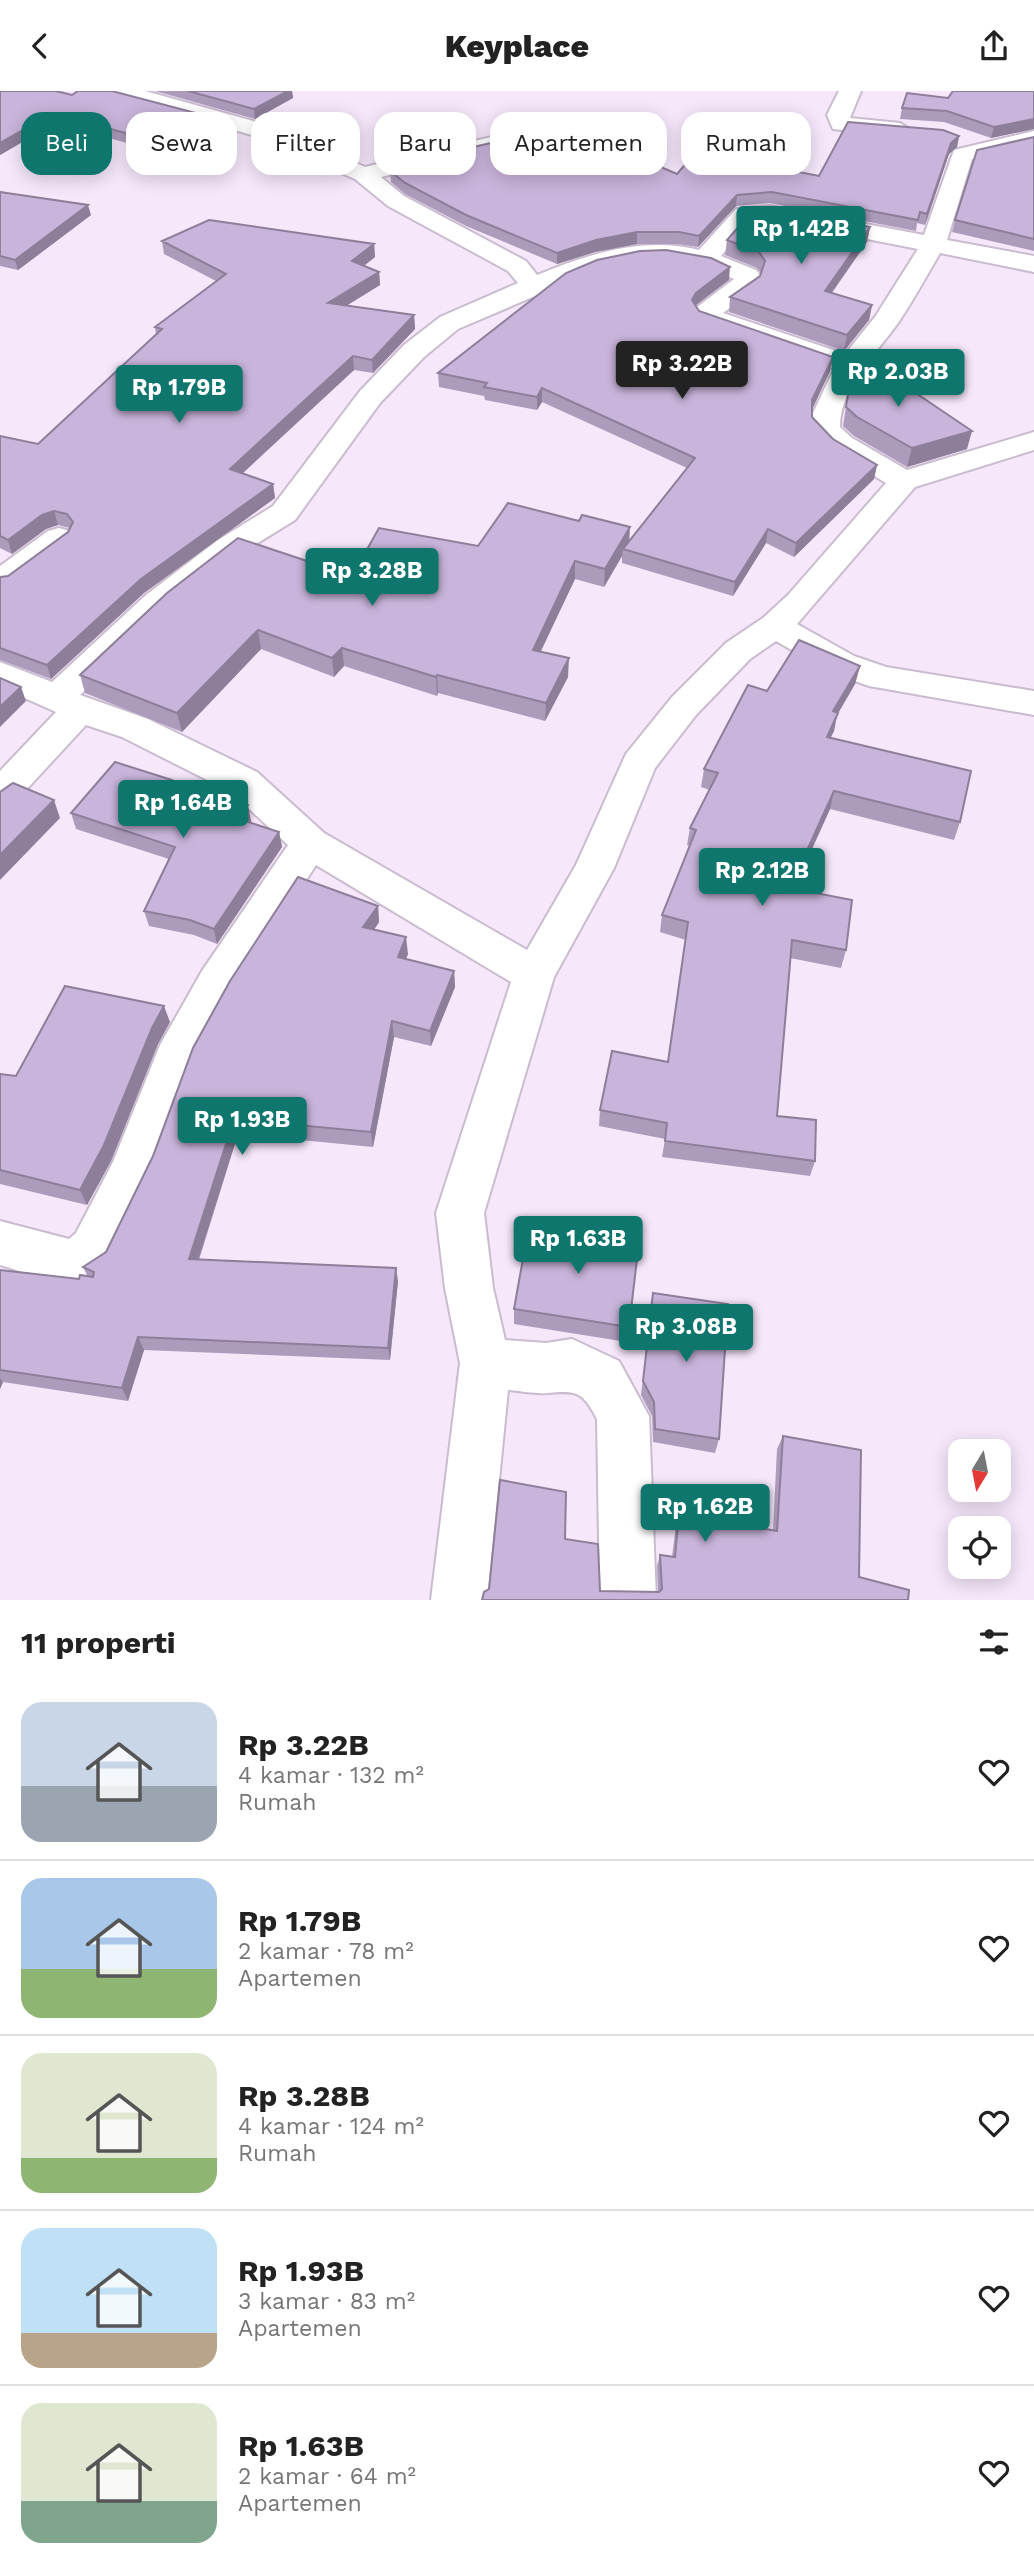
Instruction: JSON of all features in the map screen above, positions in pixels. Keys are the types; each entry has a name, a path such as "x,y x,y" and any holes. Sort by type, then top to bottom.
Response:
{"street":[{"path":"110,91 197,111 263,131 363,174 396,201 517,265 533,286"},
{"path":"197,111 213,91"},
{"path":"850,91 838,115 841,124 919,130"},
{"path":"951,134 988,148"},
{"path":"904,481 842,444 826,429 826,415 850,365 886,321 933,245 962,155 1034,138"},
{"path":"363,174 490,144"},
{"path":"705,258 744,213 791,215 815,223 1034,264"},
{"path":"0,794 68,703 158,602 229,547 284,513 370,397 414,351 449,323 576,267 626,253 654,251 705,258 747,275 747,283 706,313 709,317 850,365"},
{"path":"459,1600 485,1363 469,1288 460,1213 534,975 594,868 639,762 684,706 729,660 775,626 904,481 1034,441"},
{"path":"0,581 59,537"},
{"path":"775,626 842,664 881,678 1034,703"},
{"path":"0,674 68,703 135,727 244,782 310,843 534,975"},
{"path":"0,1243 69,1262 82,1260 93,1249 133,1169 175,1058 217,983 263,919 310,843"},
{"path":"485,1363 547,1368 572,1364 601,1379 608,1387 623,1416 628,1600"}],"building":[{"path":"0,91 56,91 72,95 78,91 112,91 192,112 126,112 125,133 112,129 112,112 21,112 21,131 0,143"},
{"path":"188,91 288,91 254,109"},
{"path":"953,91 1034,91 1034,119 994,127 947,111 902,108 907,93 948,98"},
{"path":"848,122 943,130 959,136 951,143 927,214 920,212 918,220 772,192 737,195 699,236 679,232 637,232 596,240 557,253 466,215 395,175 476,175 476,146 490,143 490,175 667,175 667,170 677,174 681,169 681,175 819,176"},
{"path":"1034,137 1034,239 955,220 977,150"},
{"path":"0,192 88,205 15,260 0,256"},
{"path":"772,208 870,227 825,291 872,305 847,335 730,297 760,276 765,261 759,252 727,240 754,209"},
{"path":"209,220 374,244 352,261 379,272 328,303 414,315 372,360 353,356 230,469 273,484 141,579 47,665 0,648 0,577 8,576 68,532 73,522 67,514 54,511 42,515 8,540 0,536 0,436 38,444 162,329 155,327 226,274 162,241"},
{"path":"666,250 711,258 730,267 696,293 692,300 699,311 833,357 812,400 812,417 833,439 877,465 796,543 768,529 735,582 623,549 695,458 542,388 537,397 484,387 487,383 438,373 566,273 597,260 640,251"},
{"path":"864,358 972,431 912,448 857,417 846,407 848,394"},
{"path":"508,503 579,521 582,515 630,527 605,569 575,561 533,650 569,658 546,703 437,675 436,677 342,648 332,658 258,630 177,713 80,675 167,593 238,538 352,576 379,528 478,546"},
{"path":"799,640 860,666 833,711 838,713 827,737 971,771 960,822 834,791 790,888 852,900 846,950 792,940 777,1116 816,1120 815,1161 665,1141 667,1123 600,1110 612,1051 668,1062 688,922 662,915 696,830 690,828 718,773 704,769 748,685 767,691"},
{"path":"0,678 21,687 0,707"},
{"path":"115,762 172,780 169,784 248,805 239,819 279,832 214,929 190,920 144,911 175,847 71,813"},
{"path":"13,783 54,800 0,855 0,792"},
{"path":"298,877 378,906 363,927 406,937 398,957 454,971 430,1031 392,1021 371,1132 234,1119 189,1259 396,1268 388,1348 138,1337 122,1388 0,1370 0,1270 79,1279 80,1275 93,1277 94,1272 83,1267 106,1252 153,1156 193,1048 230,981"},
{"path":"65,986 164,1006 152,1028 104,1145 80,1190 0,1170 0,1074 16,1076"},
{"path":"529,1225 639,1242 629,1327 514,1309"},
{"path":"653,1293 728,1304 719,1439 655,1429 654,1402 643,1381"},
{"path":"783,1436 861,1450 859,1577 909,1590 908,1600 482,1600 484,1592 489,1589 500,1480 566,1492 565,1539 598,1544 600,1591 659,1592 662,1589 660,1555 675,1557 679,1513 777,1531"}]}
